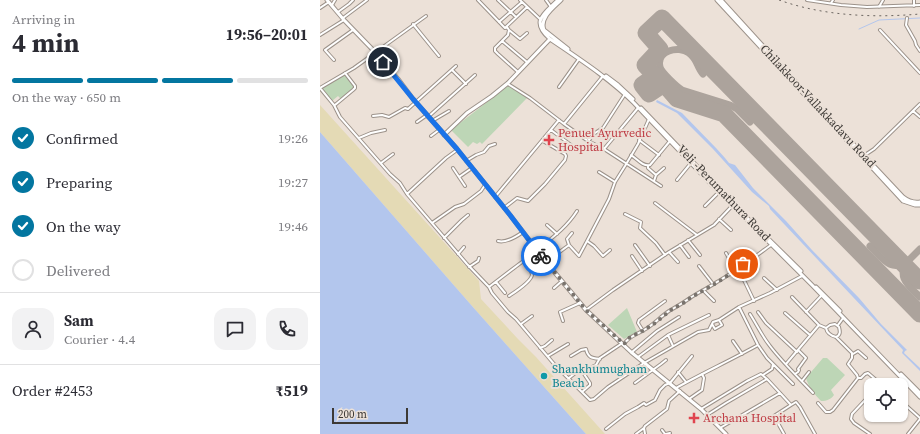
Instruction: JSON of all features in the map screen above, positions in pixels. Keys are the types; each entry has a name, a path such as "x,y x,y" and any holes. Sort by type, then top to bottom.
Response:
{"main road":[{"path":"558,0 540,19 543,33 625,94 691,164 822,295 920,397"},
{"name":"Veli -Perumathura Road","path":"561,0 544,20 542,26 544,30 626,92 735,206 821,291 920,393"},
{"path":"717,0 903,201 915,206 920,204"},
{"name":"Chilakkoor-Vallakkadavu Road","path":"721,0 903,197 910,202 920,204"},
{"path":"329,2 375,53 439,130 457,149 546,262 586,310 631,352 708,415 726,434"},
{"path":"444,135 467,113 508,84 550,38"}],"street":[{"path":"320,8 329,2 336,0"},
{"path":"338,12 353,0"},
{"path":"320,35 367,0"},
{"path":"478,0 505,28 506,27 520,39 527,33"},
{"path":"498,0 516,17"},
{"path":"499,22 522,2 528,0"},
{"path":"546,0 551,7"},
{"path":"807,0 867,7 920,5"},
{"path":"879,7 883,0"},
{"path":"914,0 914,6"},
{"path":"522,2 540,19"},
{"path":"505,28 527,7"},
{"path":"426,16 375,53 320,88 334,105 340,117 380,163 400,183 407,194 432,224 489,287 508,312 521,324 554,364 590,400 594,399 608,388 673,346 698,332 709,330 713,322 719,320 739,307 754,301 802,276"},
{"path":"907,18 906,25 916,41 916,45 920,51"},
{"path":"413,24 439,56"},
{"path":"334,60 325,50 353,30"},
{"path":"509,30 508,35 502,40 495,51 518,72"},
{"path":"880,30 920,74"},
{"path":"502,40 527,62"},
{"path":"559,87 579,59"},
{"path":"373,116 382,115 389,117 405,108 408,109 456,66"},
{"path":"452,70 466,84"},
{"path":"334,105 355,88 345,73"},
{"path":"417,122 428,116 475,75"},
{"path":"564,124 602,76"},
{"path":"508,84 530,98 564,124 661,186"},
{"path":"588,140 594,133 603,128 625,94"},
{"path":"864,156 920,104"},
{"path":"604,149 639,108"},
{"path":"913,110 920,118"},
{"path":"432,121 449,111"},
{"path":"572,233 567,239 569,245 579,256 609,199 615,182 627,163 649,119"},
{"path":"495,197 559,120"},
{"path":"359,138 371,133 385,130"},
{"path":"431,136 439,130"},
{"path":"551,130 575,148"},
{"path":"639,140 659,156"},
{"path":"504,208 517,198 528,201 545,184 565,160 565,154 543,141"},
{"path":"648,166 659,156 670,141"},
{"path":"466,161 476,154 484,152 489,146 495,144"},
{"path":"407,194 457,149"},
{"path":"380,163 393,154"},
{"path":"631,155 648,166 648,168 656,175"},
{"path":"677,180 691,164"},
{"path":"453,168 465,186"},
{"path":"459,177 472,168"},
{"path":"654,181 656,175 664,168"},
{"path":"599,172 615,182"},
{"path":"432,224 455,207 464,204 481,192 486,185"},
{"path":"705,206 719,192"},
{"path":"655,203 697,235"},
{"path":"586,310 669,252 714,225 732,206"},
{"path":"537,250 557,234 577,212"},
{"path":"625,214 641,222 640,228 656,243 665,255"},
{"path":"444,238 468,215"},
{"path":"720,219 731,230"},
{"path":"548,226 557,234"},
{"path":"498,241 516,237 523,232"},
{"path":"587,240 603,256 610,250"},
{"path":"688,240 700,256"},
{"path":"546,262 569,245"},
{"path":"635,245 650,266"},
{"path":"680,245 689,257"},
{"path":"569,378 578,372 595,366 598,364 600,359 623,344 629,338 655,323 671,310 736,270 771,245"},
{"path":"458,254 464,247"},
{"path":"669,252 678,262"},
{"path":"726,253 736,270"},
{"path":"632,256 642,271"},
{"path":"469,266 478,261 479,258"},
{"path":"530,269 544,258"},
{"path":"489,287 524,262 532,274 530,279 527,283 509,296"},
{"path":"699,266 713,284"},
{"path":"743,278 754,301"},
{"path":"764,278 776,290"},
{"path":"554,288 562,281"},
{"path":"496,282 505,293"},
{"path":"703,290 714,301"},
{"path":"806,312 822,295"},
{"path":"792,297 819,325 826,328 830,334 836,336 851,352 852,358 848,364 858,377"},
{"path":"642,331 638,323 639,320 665,301"},
{"path":"563,321 560,312 580,303"},
{"path":"739,307 758,345 773,364 793,384"},
{"path":"758,312 766,323 806,358 798,369 798,372 795,374"},
{"path":"785,313 810,335"},
{"path":"750,314 765,339 813,393"},
{"path":"638,357 668,335 709,315"},
{"path":"521,324 532,316"},
{"path":"631,352 657,331 679,317"},
{"path":"838,325 843,318"},
{"path":"712,324 715,329 722,325 719,320"},
{"path":"786,364 819,325"},
{"path":"826,328 830,325 838,325"},
{"path":"836,336 840,334 838,325"},
{"path":"668,335 673,346"},
{"path":"540,348 552,340"},
{"path":"733,341 742,354"},
{"path":"548,356 568,344"},
{"path":"676,388 702,373 758,345"},
{"path":"571,356 581,350 586,349 587,354 591,358 600,359"},
{"path":"852,354 858,351 866,358"},
{"path":"606,429 625,414 638,408 644,403 646,404 655,400 660,390 665,385 670,383 692,356"},
{"path":"634,383 666,360"},
{"path":"701,409 747,380 759,374 763,375 772,369 773,364"},
{"path":"595,366 601,370"},
{"path":"582,371 590,385 582,392"},
{"path":"678,372 686,382"},
{"path":"802,381 809,372"},
{"path":"689,399 702,390 704,378 702,373"},
{"path":"818,403 826,412 830,412 838,404 858,377 861,378 868,373 874,378"},
{"path":"763,375 791,404"},
{"path":"708,415 767,379"},
{"path":"636,434 667,409 668,402 680,391"},
{"path":"720,428 780,393"},
{"path":"864,401 852,414 851,419 854,423 870,434"},
{"path":"784,434 774,416 796,402 815,434"},
{"path":"908,407 920,418 908,434"},
{"path":"644,428 646,434"},
{"path":"662,430 665,434 670,433"}],"green space":[{"path":"345,74 355,88 341,99 338,96 332,101 322,88"},
{"path":"509,85 527,98 482,144 480,142 477,144 473,142 468,147 451,130"},
{"path":"627,308 637,332 624,339 608,325"},
{"path":"823,358 827,358 845,375 831,390 834,395 830,399 821,401 808,384 806,378"}],"sand":[{"path":"320,105 479,281 481,299 536,357 605,434 586,434 320,132"}],"water":[{"path":"657,100 682,113 729,163 735,165 753,188 907,350 904,353 920,368 920,371 902,353 903,350 770,209 769,206 752,192 713,149 677,113 656,102"},
{"path":"320,132 472,306 586,434 320,434"}],"waterway":[{"path":"859,29 879,20 920,18"}],"taxiway":[{"path":"703,74 694,58 689,53 674,50 665,53 661,57 660,67 663,72 682,90 730,105 737,109 750,122"},
{"path":"870,246 887,263 892,265 903,264 909,260 903,271 903,276 908,285 920,297"},
{"path":"909,260 920,249"}],"runway":[{"path":"920,281 662,18 646,33 660,49 645,65 655,76 642,85 649,94 664,84 677,99 724,114 920,314"}],"railway":[{"path":"779,0 813,10 831,13 867,16 920,14"}],"way so far":[{"path":"541,256 586,310 624,344 626,340 649,327 665,314 700,291 726,277 743,264"}],"place":[{"name":"Penuel Ayurvedic Hospital","path":"549,140"},
{"name":"Shankhumugham Beach","path":"544,376"},
{"name":"Archana Hospital","path":"694,418"}],"route":[{"path":"383,62 457,149 541,256"}]}
